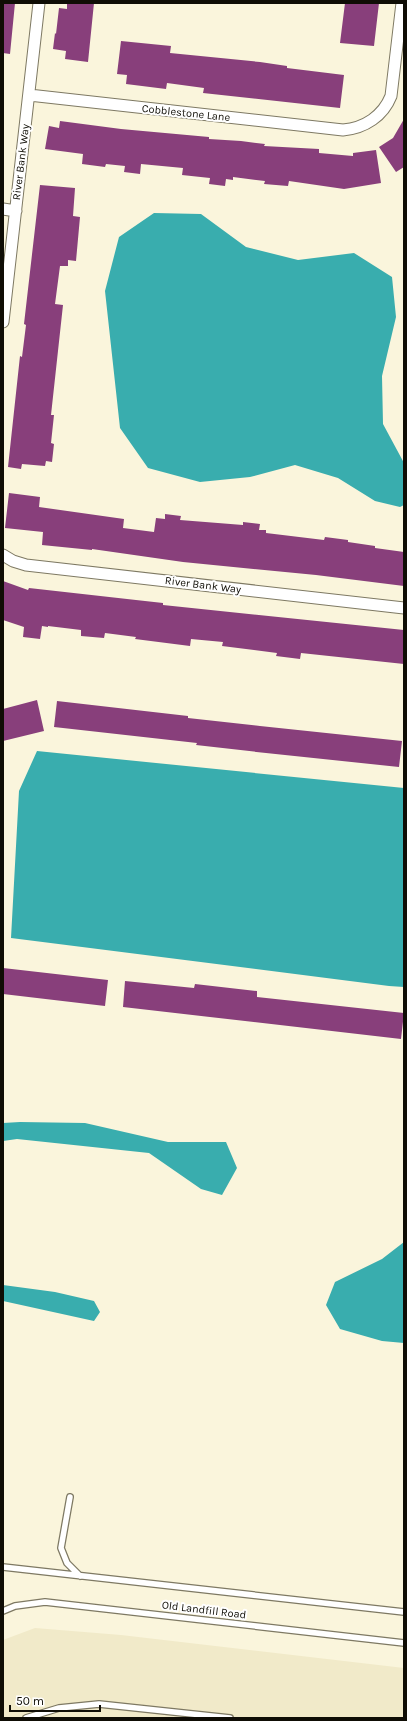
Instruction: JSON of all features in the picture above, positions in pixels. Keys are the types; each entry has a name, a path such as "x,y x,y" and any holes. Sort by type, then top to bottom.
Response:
{"street":[{"name":"River Bank Way","path":"3,322 39,3"},
{"name":"Cobblestone Lane","path":"29,95 342,130 352,129 368,123 388,105 393,84 402,3"},
{"path":"3,209 16,211"},
{"name":"River Bank Way","path":"3,555 13,561 26,565 404,608"}],"lane":[{"path":"70,1497 61,1548 67,1563 80,1576"},
{"path":"3,1567 404,1612"},
{"name":"Old Landfill Road","path":"3,1610 29,1603 52,1602 404,1643"},
{"path":"26,1718 59,1708 99,1704 132,1706 230,1718"}],"shaded area":[{"path":"35,1628 121,1635 404,1668 404,1718 3,1718 3,1640"}],"water":[{"path":"154,213 201,214 246,247 298,260 354,253 392,277 396,317 382,376 383,424 404,463 404,505 400,507 375,501 338,478 295,465 250,477 200,482 148,468 120,428 105,291 119,237"},
{"path":"37,751 404,788 404,987 11,938 19,791"},
{"path":"3,1123 85,1123 168,1142 226,1142 237,1168 222,1195 201,1189 149,1153 17,1139 3,1141"},
{"path":"404,1242 404,1343 382,1341 340,1329 326,1305 335,1282 382,1259"},
{"path":"3,1285 55,1292 94,1301 100,1312 94,1321 3,1301"}],"building":[{"path":"3,3 15,3 10,54 3,53"},
{"path":"67,3 94,3 88,62 65,59 66,51 53,49 59,8 67,9"},
{"path":"345,3 379,3 374,46 340,43"},
{"path":"121,41 171,46 170,53 260,62 287,66 287,68 344,75 340,108 203,93 204,88 167,83 166,89 126,84 127,75 117,74"},
{"path":"404,119 404,167 396,172 379,147 393,138"},
{"path":"60,121 121,129 209,137 209,139 265,144 264,146 319,149 319,153 353,156 353,153 376,150 381,183 344,189 289,181 288,186 264,184 265,181 233,177 233,180 226,179 225,186 209,184 210,178 182,175 183,168 141,164 140,174 124,172 125,166 106,164 105,167 82,164 83,154 45,149 49,126 59,128"},
{"path":"40,185 75,188 73,216 80,217 76,261 68,260 68,266 60,266 55,304 63,305 51,415 54,415 51,443 54,444 52,462 46,461 45,466 22,464 21,469 8,467 20,356 22,357 26,325 24,324"},
{"path":"9,493 40,497 39,507 124,519 123,528 154,532 156,518 165,519 165,514 181,516 180,520 243,525 243,522 260,524 259,530 266,530 266,533 324,540 325,537 348,540 348,542 375,546 375,548 404,552 404,586 316,575 183,562 92,549 42,545 43,532 5,528"},
{"path":"3,581 28,590 29,588 163,603 163,605 404,630 404,664 301,653 300,659 276,656 277,653 222,646 223,642 191,639 190,646 135,639 136,637 105,633 104,638 81,636 81,630 48,626 42,626 40,639 23,637 24,627 3,620"},
{"path":"37,700 44,731 3,741 3,709"},
{"path":"57,701 188,716 188,718 402,741 399,767 196,745 197,743 54,727"},
{"path":"3,968 108,980 105,1006 3,994"},
{"path":"125,981 194,988 195,984 257,991 257,997 404,1013 401,1039 123,1007"}]}
